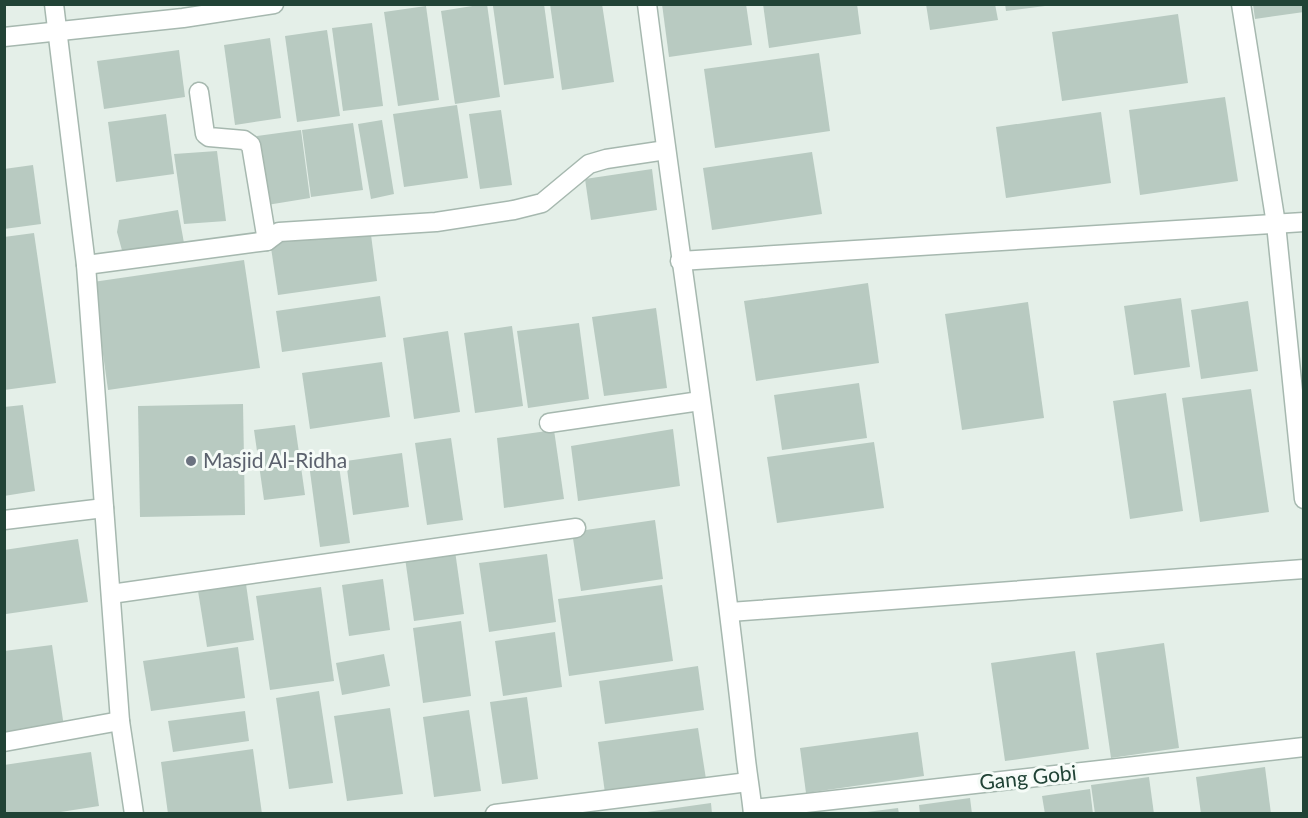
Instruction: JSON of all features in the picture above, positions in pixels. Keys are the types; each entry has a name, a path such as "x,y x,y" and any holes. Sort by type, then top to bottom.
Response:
{"street":[{"path":"54,4 86,266 120,721 134,813"},
{"path":"4,37 183,18 274,4"},
{"path":"647,4 680,261 730,612 753,811"},
{"path":"1241,4 1276,224 1304,499"},
{"path":"199,92 205,134 209,137 244,140 250,145 267,241"},
{"path":"86,266 267,241 279,232 436,222 514,210 542,203 589,164 606,159 666,150"},
{"path":"680,261 1304,222"},
{"path":"549,423 700,401"},
{"path":"4,520 104,508"},
{"path":"111,594 576,528"},
{"path":"730,612 1304,569"},
{"path":"4,742 120,721"},
{"name":"Gang Gobi","path":"753,811 1304,747"},
{"path":"495,813 748,782"}],"building":[{"path":"487,4 500,97 455,104 441,11"},
{"path":"544,4 554,78 504,85 493,6"},
{"path":"550,4 602,4 614,82 562,90"},
{"path":"662,4 746,4 752,45 669,57"},
{"path":"763,4 857,4 861,34 769,48"},
{"path":"926,4 995,4 998,20 930,30"},
{"path":"1005,4 1045,4 1045,6 1006,11"},
{"path":"1253,4 1304,4 1304,12 1255,19"},
{"path":"426,6 439,100 398,106 384,12"},
{"path":"1178,14 1188,83 1062,101 1052,32"},
{"path":"372,23 383,106 343,111 332,28"},
{"path":"327,30 340,116 297,122 285,36"},
{"path":"270,38 281,118 235,125 224,45"},
{"path":"179,50 185,97 104,109 97,61"},
{"path":"819,53 830,131 715,148 704,69"},
{"path":"1225,97 1238,181 1140,195 1129,110"},
{"path":"457,105 468,178 404,187 393,114"},
{"path":"501,110 512,185 480,189 469,114"},
{"path":"1101,112 1111,183 1006,198 996,127"},
{"path":"166,114 174,174 116,182 108,122"},
{"path":"382,120 394,194 371,199 358,124"},
{"path":"353,123 363,190 311,197 302,130"},
{"path":"301,130 310,198 267,205 257,136"},
{"path":"217,151 226,221 184,224 174,154"},
{"path":"812,152 822,214 712,230 703,168"},
{"path":"33,165 41,224 4,229 4,169"},
{"path":"652,169 657,210 591,220 585,179"},
{"path":"178,210 184,243 123,254 117,232 119,220"},
{"path":"370,227 377,281 278,295 270,241"},
{"path":"34,233 56,383 4,390 4,237"},
{"path":"244,260 260,368 108,390 93,282"},
{"path":"868,283 879,363 756,381 744,301"},
{"path":"380,296 386,337 282,352 276,311"},
{"path":"1181,298 1190,367 1134,375 1124,306"},
{"path":"1248,301 1258,371 1201,379 1191,310"},
{"path":"1028,302 1044,418 962,430 945,314"},
{"path":"656,308 667,388 604,396 592,317"},
{"path":"579,323 589,399 528,408 517,331"},
{"path":"512,326 523,406 475,413 464,333"},
{"path":"448,331 460,412 414,419 403,338"},
{"path":"382,362 390,417 310,429 302,373"},
{"path":"859,383 867,438 782,450 774,395"},
{"path":"1251,389 1269,512 1200,522 1182,398"},
{"path":"1166,393 1183,511 1130,519 1113,401"},
{"name":"Masjid Al-Ridha","path":"243,404 245,515 140,517 138,406"},
{"path":"23,405 35,491 4,496 4,407"},
{"path":"295,425 305,495 264,500 254,430"},
{"path":"673,429 680,486 578,501 571,446"},
{"path":"554,430 564,499 504,508 497,438"},
{"path":"451,438 463,520 427,525 415,443"},
{"path":"874,442 884,508 777,523 767,457"},
{"path":"402,453 409,507 353,515 346,461"},
{"path":"338,459 350,543 320,547 309,464"},
{"path":"655,520 663,579 581,591 572,532"},
{"path":"78,539 88,602 6,614 4,550"},
{"path":"455,551 464,614 414,621 405,558"},
{"path":"547,554 556,622 489,632 479,563"},
{"path":"383,579 390,630 349,636 342,585"},
{"path":"246,584 254,640 207,647 198,591"},
{"path":"662,585 673,661 569,676 558,599"},
{"path":"321,587 334,681 270,690 256,596"},
{"path":"461,621 471,696 423,703 413,628"},
{"path":"555,632 562,687 503,696 495,641"},
{"path":"1164,643 1179,748 1111,758 1096,653"},
{"path":"52,645 64,727 4,736 4,651"},
{"path":"238,647 245,698 151,711 143,661"},
{"path":"1075,651 1089,749 1005,761 991,663"},
{"path":"384,654 390,686 342,695 336,663"},
{"path":"698,666 704,710 605,724 599,681"},
{"path":"319,691 333,783 289,789 276,698"},
{"path":"527,697 538,779 502,784 490,702"},
{"path":"390,708 403,794 347,801 334,716"},
{"path":"469,710 481,791 434,797 423,717"},
{"path":"245,711 249,741 173,752 168,721"},
{"path":"698,728 706,779 605,793 598,742"},
{"path":"918,732 924,776 806,793 800,748"},
{"path":"253,749 262,814 168,814 161,762"},
{"path":"91,752 99,806 48,814 4,814 4,765"},
{"path":"1265,767 1271,814 1201,814 1196,777"},
{"path":"1149,777 1154,814 1095,814 1091,785"},
{"path":"1090,789 1093,814 1045,814 1042,796"},
{"path":"970,798 972,814 920,814 919,805"},
{"path":"711,803 712,814 647,814 647,812"},
{"path":"898,808 899,814 867,814 867,812"}],"place":[{"name":"Masjid Al-Ridha","path":"191,461"}]}
